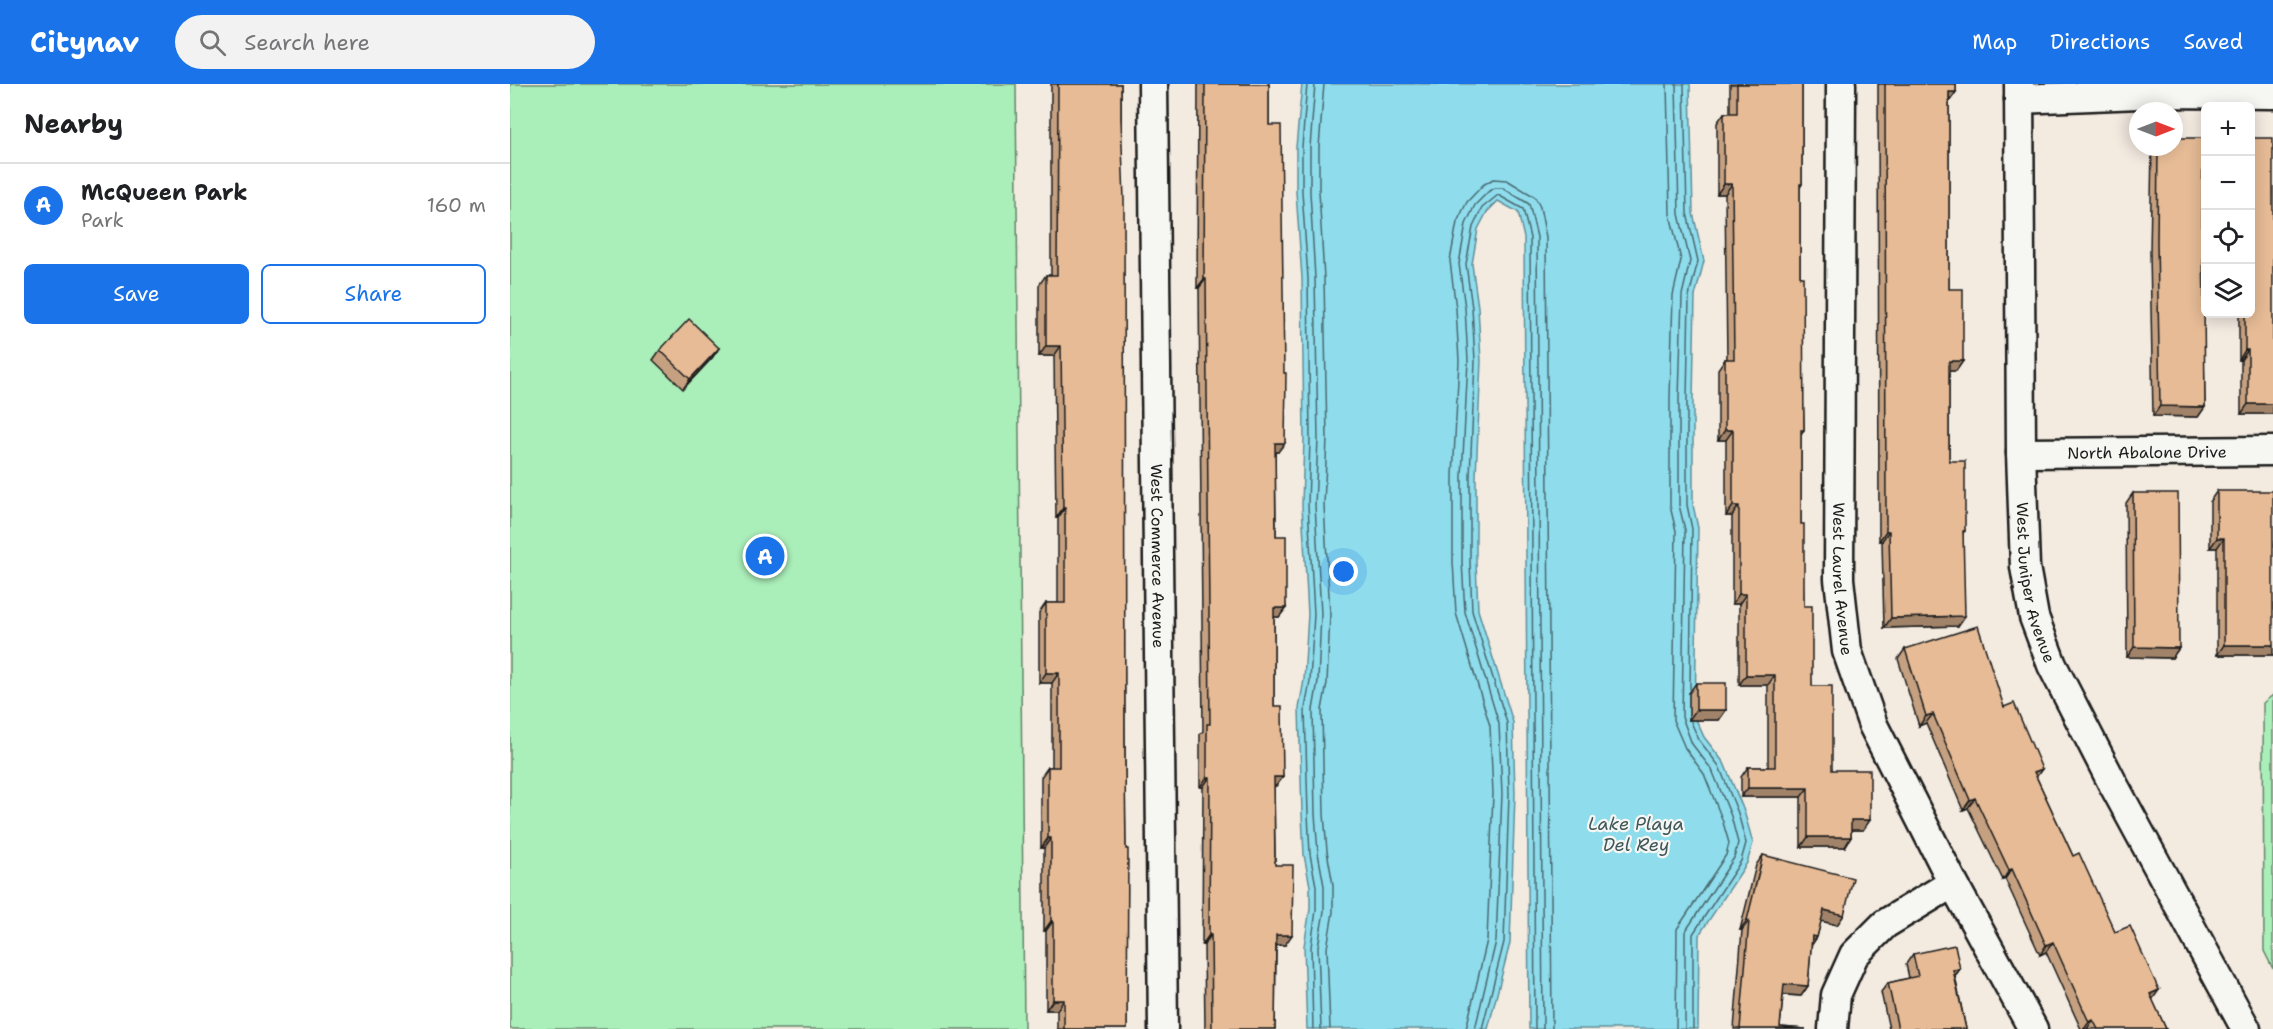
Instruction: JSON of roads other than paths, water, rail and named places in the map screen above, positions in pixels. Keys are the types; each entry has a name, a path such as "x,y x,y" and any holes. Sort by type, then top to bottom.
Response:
{"street":[{"name":"West Commerce Avenue","path":"1153,84 1163,1029"},
{"name":"West Laurel Avenue","path":"1841,84 1839,579 1847,651 1873,725 1953,883 2033,1029"},
{"path":"2019,91 2273,94"},
{"name":"West Juniper Avenue","path":"2019,91 2021,453 2025,567 2034,617 2052,664 2112,782 2246,1029"},
{"name":"North Abalone Drive","path":"2021,453 2273,451"},
{"path":"1833,1029 1836,996 1854,955 1885,924 1953,883"}],"water":[{"name":"Lake Playa Del Rey","path":"1302,84 1690,84 1693,213 1704,261 1695,296 1693,505 1698,528 1695,717 1704,737 1724,763 1744,811 1753,843 1747,863 1699,935 1698,1029 1529,1029 1524,238 1518,212 1498,201 1487,212 1478,229 1472,264 1478,307 1481,361 1476,476 1476,562 1478,610 1513,722 1515,794 1510,943 1488,1029 1307,1029 1304,946 1310,909 1310,886 1304,855 1299,708 1304,680 1308,614 1302,505 1304,439 1302,278 1296,192 1296,147"}],"place":[{"name":"McQueen Park","path":"765,556"}]}
